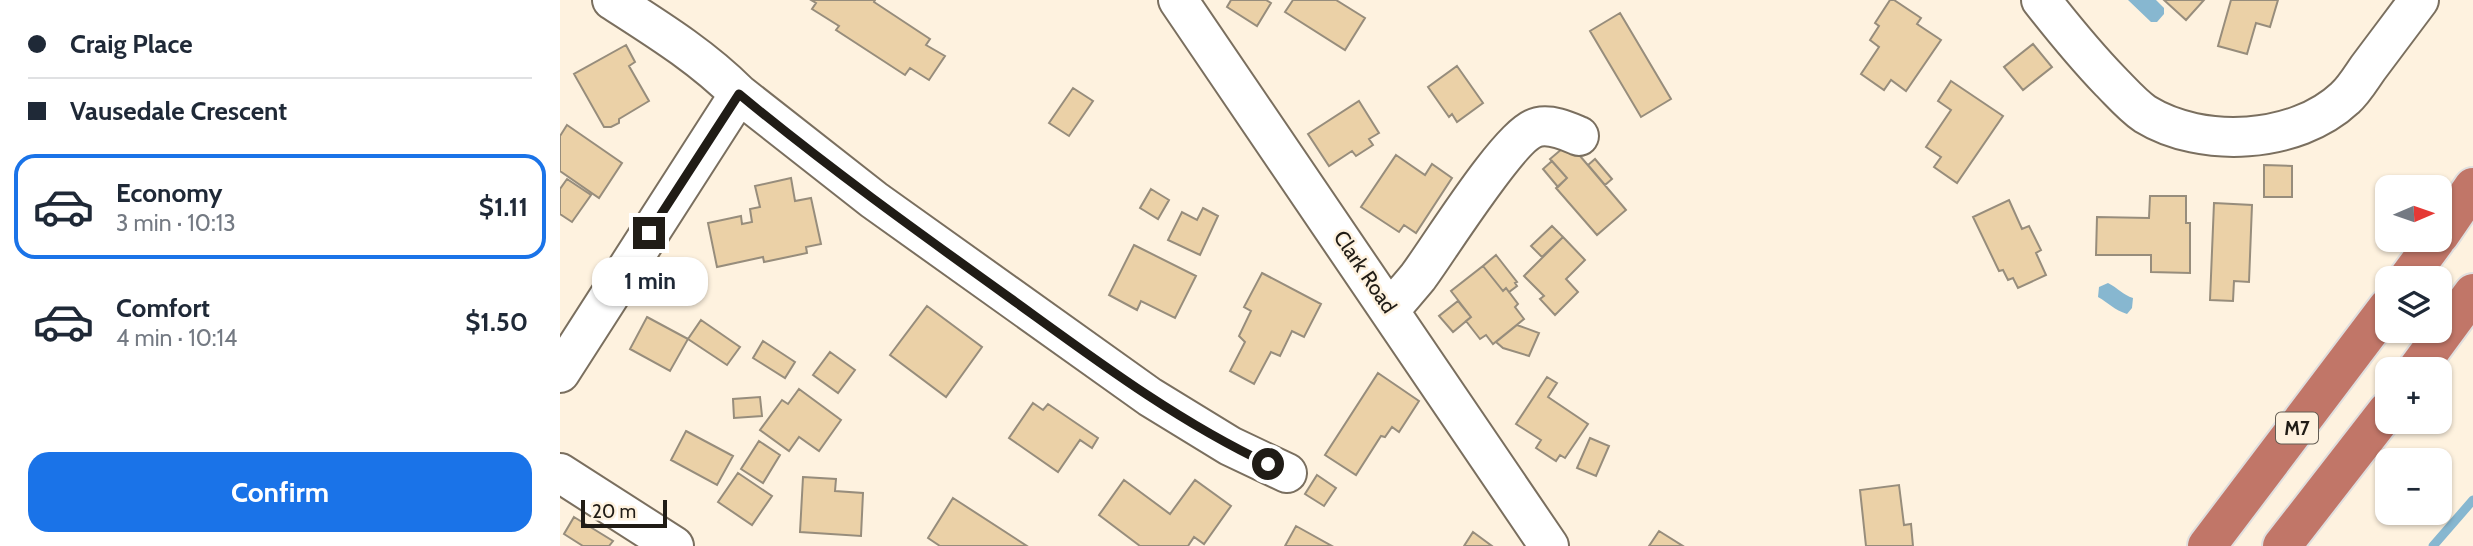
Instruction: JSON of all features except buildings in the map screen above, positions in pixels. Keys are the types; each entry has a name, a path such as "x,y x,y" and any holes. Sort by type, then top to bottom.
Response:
{"highway":[{"path":"2452,217 2473,187"},
{"path":"2426,357 2473,293"},
{"name":"M7","path":"2207,546 2375,324"},
{"path":"2283,546 2375,427"}],"street":[{"path":"612,0 675,40 714,69 739,94 874,200 1150,397 1230,446 1287,473"},
{"name":"Clark Road","path":"1178,0 1549,546"},
{"path":"2041,0 2080,50 2127,99 2146,114 2175,126 2212,135 2250,137 2316,120 2346,97 2419,0"},
{"path":"560,373 739,94"},
{"path":"1390,310 1418,278 1480,189 1524,133 1537,127 1549,127 1579,136"},
{"path":"560,473 674,546"}],"water":[{"path":"2128,0 2156,0 2164,8 2164,14 2157,22 2151,22"},
{"path":"2108,283 2133,298 2132,308 2127,314 2098,297 2099,287"}],"waterway":[{"path":"2433,546 2473,500"}],"route":[{"path":"649,233 739,94 874,200 1035,317 1188,422 1268,464"}]}
